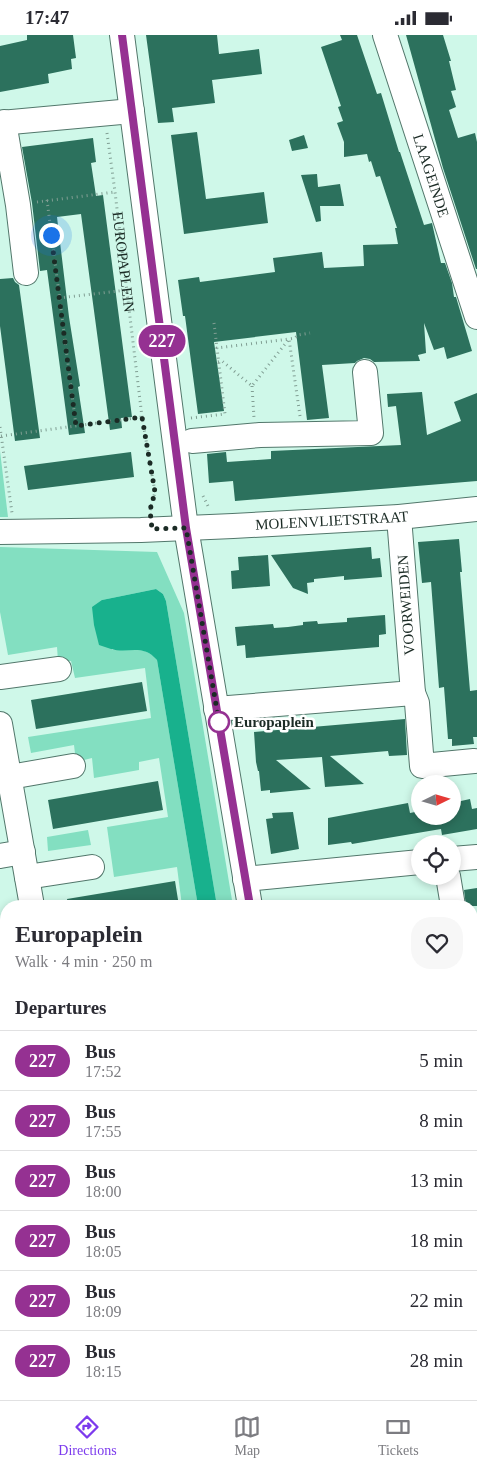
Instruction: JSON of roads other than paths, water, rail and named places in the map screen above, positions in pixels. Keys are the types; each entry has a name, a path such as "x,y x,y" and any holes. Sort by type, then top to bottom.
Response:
{"street":[{"path":"122,35 186,528 249,900"},
{"name":"LAAGEINDE","path":"385,35 477,317"},
{"path":"26,273 18,205 2,122 132,111"},
{"path":"192,441 255,436 370,433 365,372"},
{"name":"MOLENVLIETSTRAAT","path":"7,532 186,528 399,517 477,509"},
{"name":"VOORWEIDEN","path":"399,517 413,693 417,703 422,766 474,761"},
{"path":"0,677 59,669"},
{"path":"216,709 413,693"},
{"path":"0,724 10,777 11,854 27,877 31,900"},
{"path":"10,777 73,766"},
{"path":"461,858 477,857"},
{"path":"245,879 411,863"},
{"path":"27,877 92,867"},
{"path":"449,885 451,900"}],"place":[{"name":"Europaplein","path":"219,722"}]}
